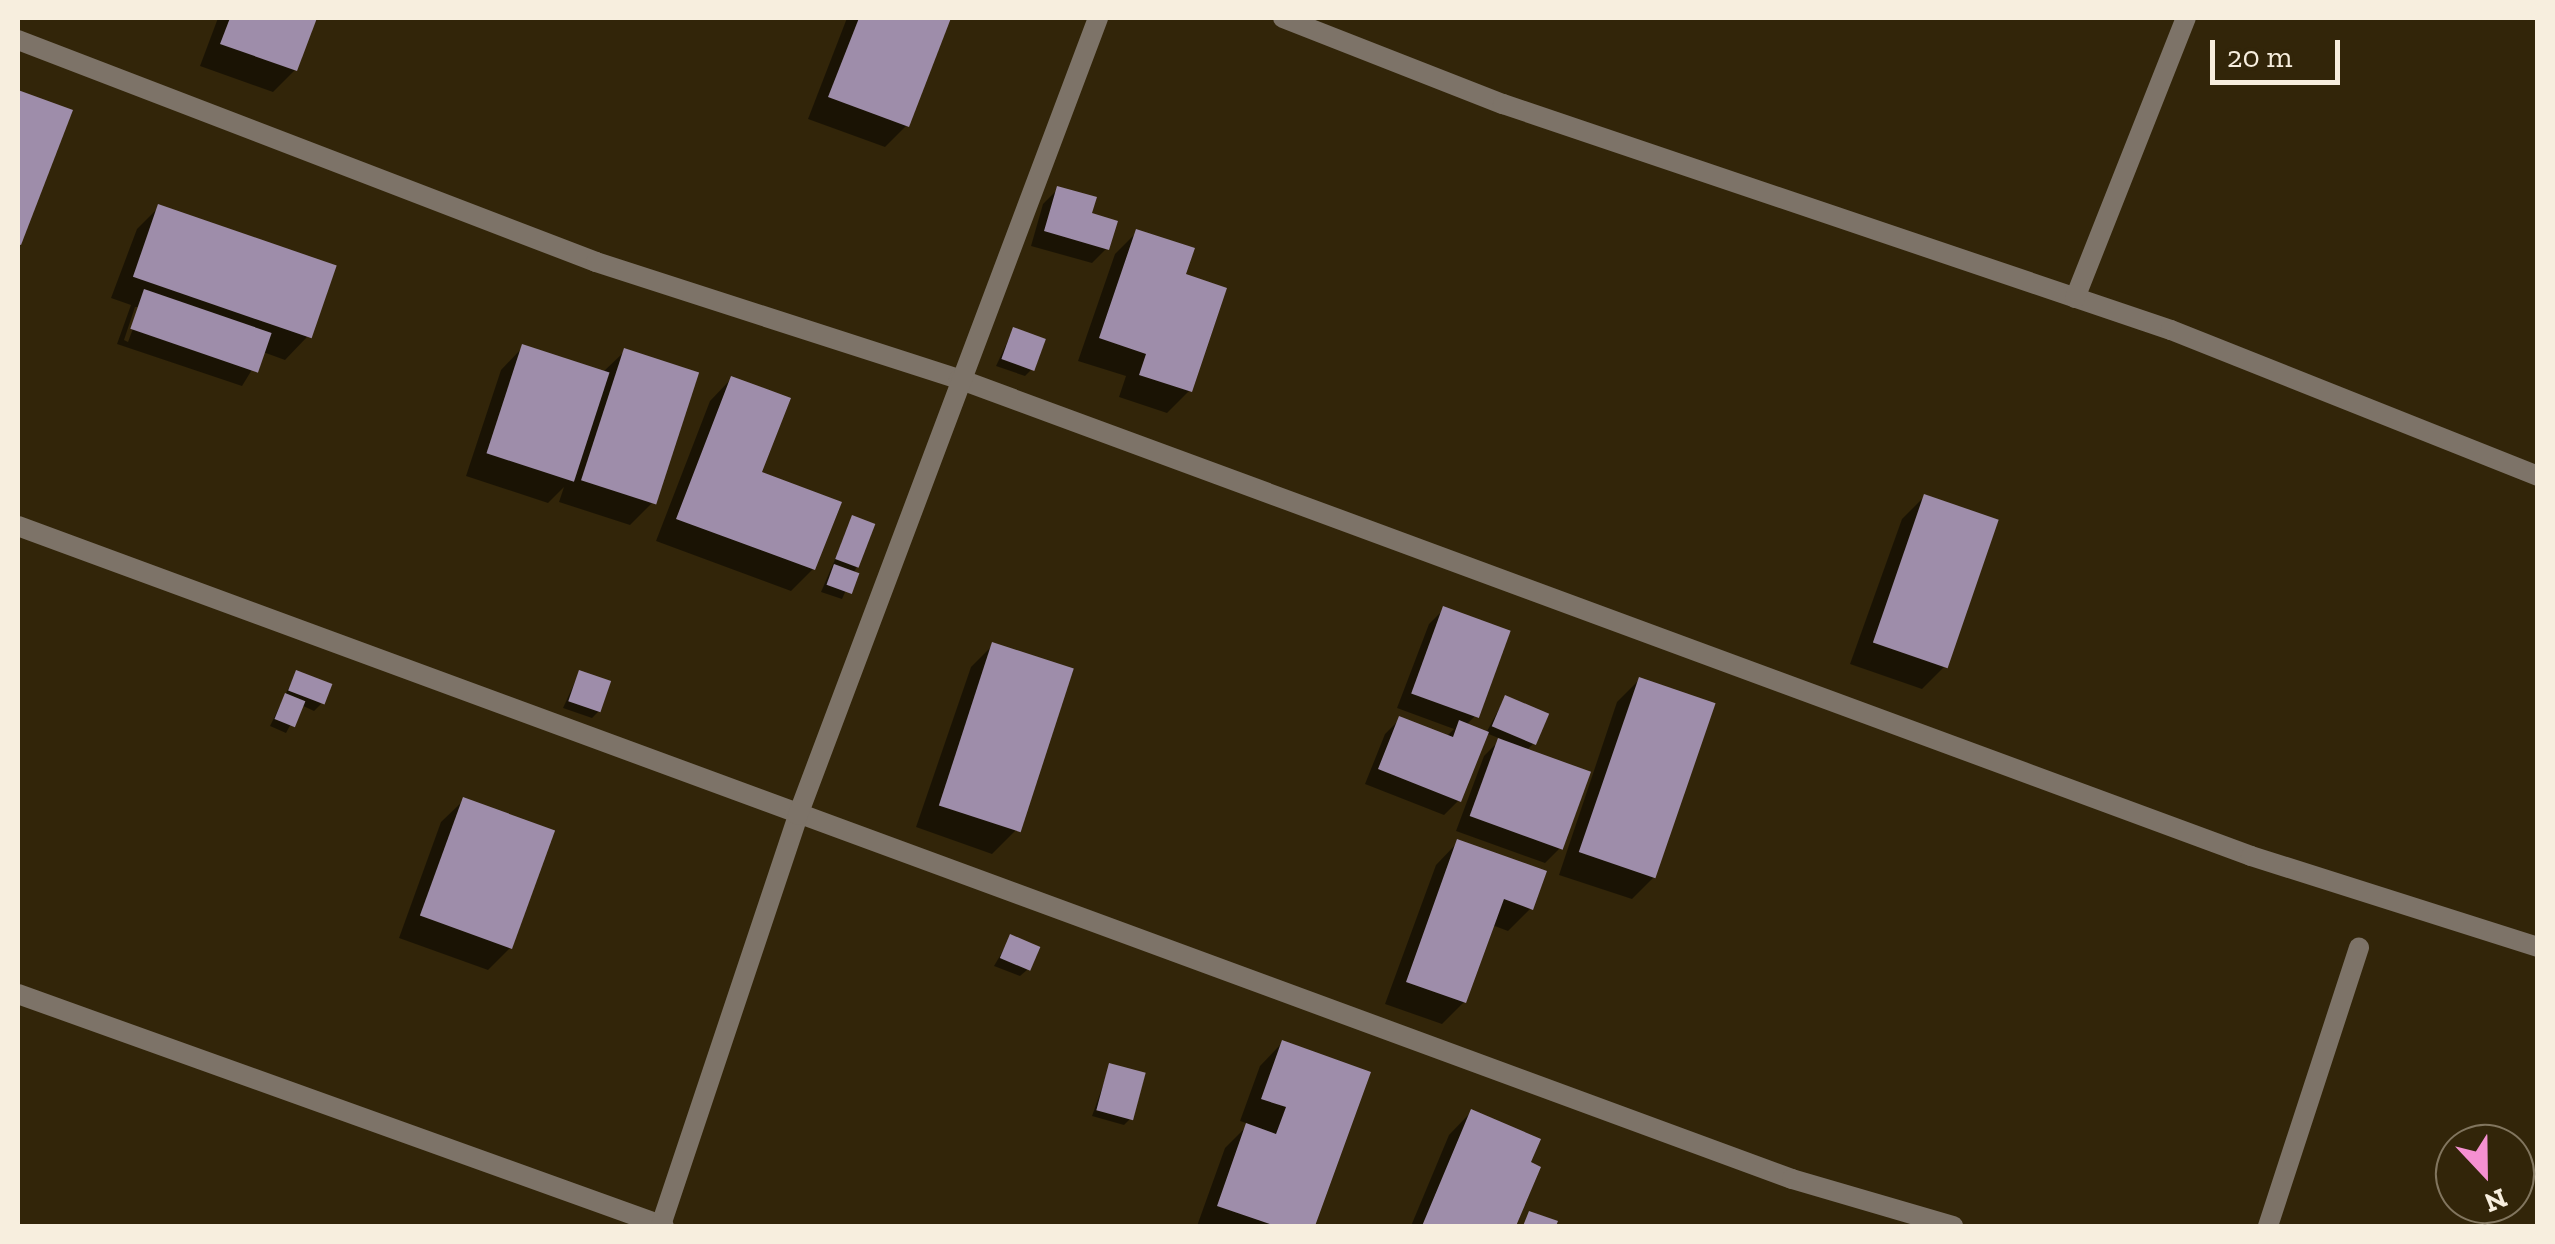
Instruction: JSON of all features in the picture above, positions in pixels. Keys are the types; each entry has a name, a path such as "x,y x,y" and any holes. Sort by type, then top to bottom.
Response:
{"street":[{"path":"18,994 663,1226 798,815 1098,18"},
{"path":"1283,18 1503,104 2075,298 2538,476"},
{"path":"2075,298 2186,18"},
{"path":"18,40 596,262 959,379 2250,856 2538,948"},
{"path":"18,526 1792,1179 1953,1226"},
{"path":"2268,1226 2359,947"}],"building":[{"path":"230,18 317,18 297,71 220,44"},
{"path":"859,18 951,18 909,127 828,97"},
{"path":"18,90 73,110 21,245 18,244"},
{"path":"1057,186 1097,197 1092,213 1118,221 1109,250 1044,231"},
{"path":"158,204 337,266 312,338 133,277"},
{"path":"1136,229 1195,248 1186,274 1227,288 1192,392 1139,375 1146,354 1099,338"},
{"path":"144,289 272,333 258,373 130,329"},
{"path":"1013,327 1046,339 1034,371 1001,359"},
{"path":"522,344 609,372 574,482 486,453"},
{"path":"624,348 699,372 656,505 581,480"},
{"path":"731,376 791,398 762,472 842,502 815,570 676,519"},
{"path":"1924,494 1999,520 1948,668 1873,642"},
{"path":"852,515 875,524 858,568 835,559"},
{"path":"834,564 859,573 852,594 826,585"},
{"path":"1443,606 1511,631 1479,718 1411,693"},
{"path":"992,642 1074,669 1021,832 939,806"},
{"path":"296,670 332,684 325,705 288,691"},
{"path":"579,670 611,681 600,712 568,701"},
{"path":"1639,677 1716,703 1655,878 1579,852"},
{"path":"285,693 305,701 295,727 275,719"},
{"path":"1505,695 1549,714 1536,745 1492,726"},
{"path":"1399,716 1453,737 1459,720 1489,732 1461,802 1378,769"},
{"path":"1498,738 1591,772 1563,850 1470,816"},
{"path":"463,797 555,831 512,949 420,915"},
{"path":"1457,839 1547,871 1533,910 1504,899 1466,1003 1406,982"},
{"path":"1010,934 1040,947 1030,971 1000,958"},
{"path":"1282,1040 1371,1072 1315,1226 1276,1226 1217,1206 1246,1123 1276,1134 1286,1107 1261,1099"},
{"path":"1109,1063 1146,1073 1133,1120 1096,1110"},
{"path":"1471,1109 1541,1139 1531,1162 1541,1167 1516,1226 1422,1226"},
{"path":"1529,1211 1558,1221 1556,1226 1523,1226"}]}
